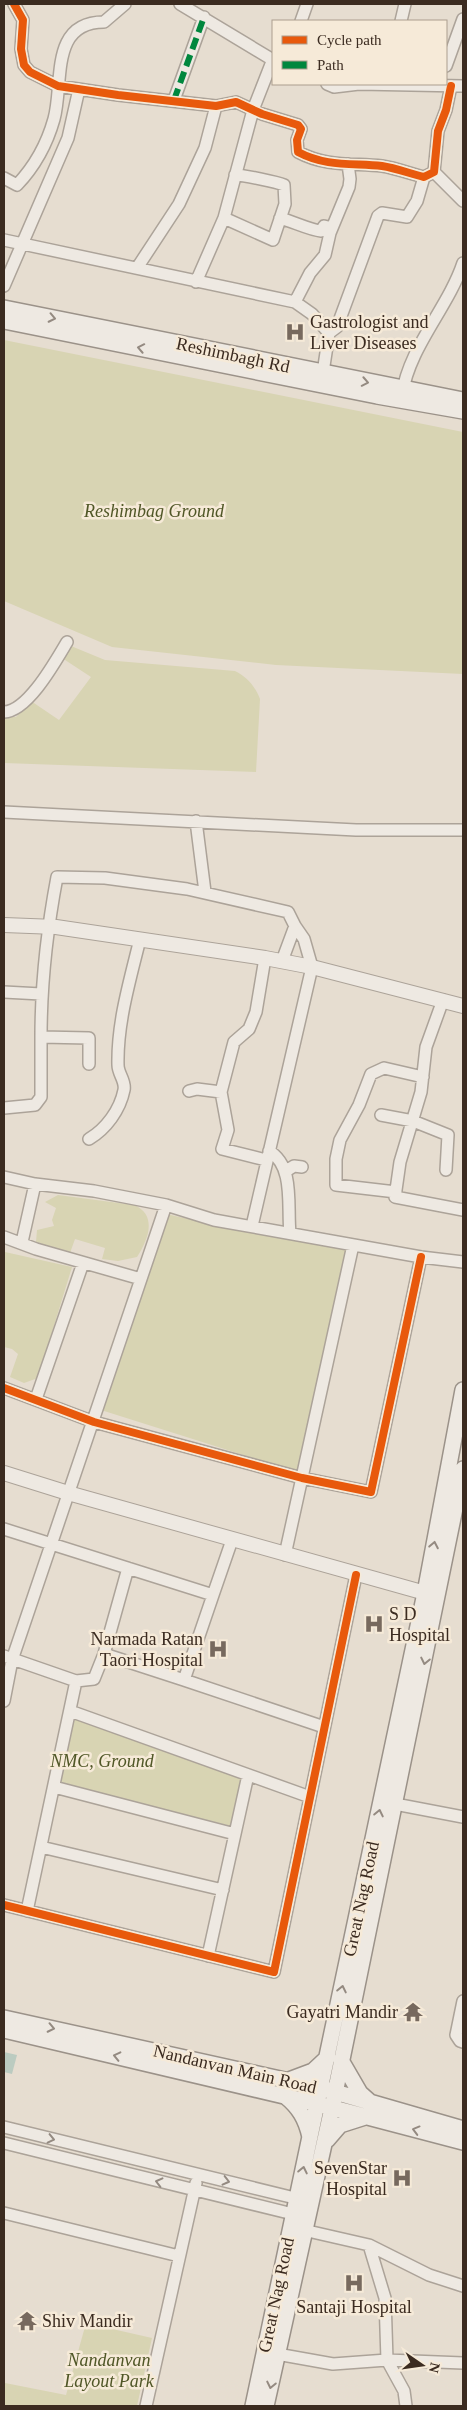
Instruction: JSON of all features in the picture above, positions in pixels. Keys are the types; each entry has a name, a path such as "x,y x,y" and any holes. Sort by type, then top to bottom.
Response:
{"main road":[{"name":"Reshimbagh Rd","path":"4,308 322,379 402,395 463,400"},
{"path":"4,321 322,379"},
{"path":"402,395 463,411"},
{"name":"Great Nag Road","path":"253,2406 299,2222 395,1804 463,1390"},
{"name":"Great Nag Road","path":"335,2060 431,1594 463,1468"},
{"name":"Nandanvan Main Road","path":"4,2018 288,2080 328,2090 368,2109 463,2129"},
{"path":"4,2030 325,2106 368,2109 463,2142"},
{"path":"288,2080 312,2072 335,2060 360,2093 368,2109"},
{"path":"285,2096 296,2105 318,2140 368,2109"},
{"name":"Great Nag Road","path":"266,2406 277,2354 299,2222"}],"street":[{"path":"14,4 23,20 21,49 24,65 30,72 58,86 216,106 236,102 252,110 298,125 301,129 298,140 298,152 327,164 337,161 348,164 384,166 429,175 463,201"},
{"path":"4,178 17,185 34,167 54,117 65,44 75,30 90,22 104,22 125,4"},
{"path":"180,4 272,58"},
{"path":"301,20 307,4"},
{"path":"401,20 405,4"},
{"path":"174,100 204,17"},
{"path":"447,63 463,19"},
{"path":"196,282 224,218 252,110 272,61"},
{"path":"329,85 334,87 351,85"},
{"path":"444,85 463,86"},
{"path":"322,379 329,333 337,327 378,216 382,213 407,217 429,175 438,131 446,110 451,86"},
{"path":"4,286 68,138 80,89"},
{"path":"137,268 179,204 205,148 216,106"},
{"path":"48,134 68,138"},
{"path":"295,302 310,273 325,255 332,228 349,187 348,164"},
{"path":"224,218 273,240 285,204 284,185 257,180 248,176 235,175"},
{"path":"280,218 305,226 312,231 322,231 324,226 332,228"},
{"path":"4,240 295,302 312,314 329,333"},
{"path":"402,395 417,353 450,294 463,263"},
{"path":"4,712 17,708 29,698 67,642"},
{"path":"4,812 356,830 463,830"},
{"path":"196,821 205,892"},
{"path":"4,1108 35,1105 41,1097 41,994 50,927 50,912 57,877 105,878 205,892 288,912 304,939 312,967 252,1226"},
{"path":"4,925 50,927 265,958 312,967 463,1006"},
{"path":"282,961 295,926"},
{"path":"89,1139 105,1127 114,1115 124,1088 117,1066 121,1031 140,939"},
{"path":"265,958 256,1012 249,1029 234,1042 221,1092 228,1130 222,1149 277,1156 286,1171 290,1233"},
{"path":"4,992 41,994"},
{"path":"443,1000 426,1047 423,1076 413,1121 400,1162 395,1197 463,1210"},
{"path":"41,1037 89,1038 89,1064"},
{"path":"396,1192 336,1185 340,1140 359,1105 371,1074 384,1068 423,1076"},
{"path":"189,1091 197,1089 221,1092"},
{"path":"381,1115 413,1121 448,1135 446,1170"},
{"path":"286,1171 294,1166 302,1167"},
{"path":"4,1176 35,1184 94,1191 166,1205 214,1220 422,1257 463,1262"},
{"path":"22,1242 35,1184"},
{"path":"4,1701 8,1658 51,1545 94,1422 166,1205"},
{"path":"4,1237 22,1242 36,1249 141,1279"},
{"path":"285,1555 352,1245"},
{"path":"4,1388 94,1422 302,1478 371,1492 422,1257"},
{"path":"36,1399 83,1263"},
{"path":"4,1473 68,1494 356,1575 431,1594"},
{"path":"4,1529 213,1595"},
{"path":"184,1680 232,1540"},
{"path":"8,1658 76,1681 94,1679 104,1654 128,1568"},
{"path":"4,1905 274,1972 356,1575"},
{"path":"104,1654 324,1727"},
{"path":"26,1911 76,1681"},
{"path":"70,1711 310,1797"},
{"path":"208,1956 248,1775"},
{"path":"54,1787 236,1834"},
{"path":"395,1804 463,1817"},
{"path":"41,1846 223,1890"},
{"path":"463,2007 456,2034 460,2041 463,2042"},
{"path":"4,2127 304,2200"},
{"path":"4,2143 195,2190 299,2222 369,2245 429,2275 463,2286"},
{"path":"146,2406 198,2174"},
{"path":"4,2213 179,2256"},
{"path":"369,2245 385,2298 387,2360 404,2391 406,2406"},
{"path":"277,2354 333,2364 387,2360 463,2363"}],"green space":[{"name":"Reshimbag Ground","path":"4,340 463,432 463,674 276,665 112,647 4,601"},
{"path":"71,646 105,660 235,671 243,676 256,690 260,699 256,772 4,763 4,717 16,717 31,701 59,720 91,677 62,658"},
{"path":"58,1195 134,1205 141,1209 146,1215 149,1228 145,1243 137,1257 118,1261 102,1259 105,1248 75,1239 70,1253 36,1242 37,1230 54,1226 52,1220 56,1208 45,1202"},
{"path":"166,1214 238,1230 350,1247 300,1473 101,1410"},
{"path":"5,1252 72,1267 38,1378 24,1383 10,1377 18,1354 12,1349 4,1347"},
{"name":"NMC, Ground","path":"74,1718 243,1777 231,1826 59,1784"},
{"name":"Nandanvan Layout Park","path":"86,2323 152,2338 137,2406 4,2406 5,2383 66,2395"}],"shaded area":[{"path":"4,2052 17,2055 12,2074 4,2072"}],"marked path":[{"path":"174,100 204,17"}],"cycle path":[{"path":"14,4 23,20 21,49 24,65 30,72 58,86 216,106 236,102 262,114 298,125 301,129 297,140 298,152 308,157 339,164 382,166 424,177 434,172 438,131 446,110 451,86"},
{"path":"4,1388 94,1422 302,1478 371,1492 421,1257"},
{"path":"4,1905 274,1972 356,1575"}],"place":[{"name":"Gastrologist and Liver Diseases","path":"295,332"},
{"name":"S D Hospital","path":"374,1624"},
{"name":"Narmada Ratan Taori Hospital","path":"218,1649"},
{"name":"Gayatri Mandir","path":"413,2012"},
{"name":"SevenStar Hospital","path":"402,2178"},
{"name":"Santaji Hospital","path":"354,2283"},
{"name":"Shiv Mandir","path":"27,2321"}]}
